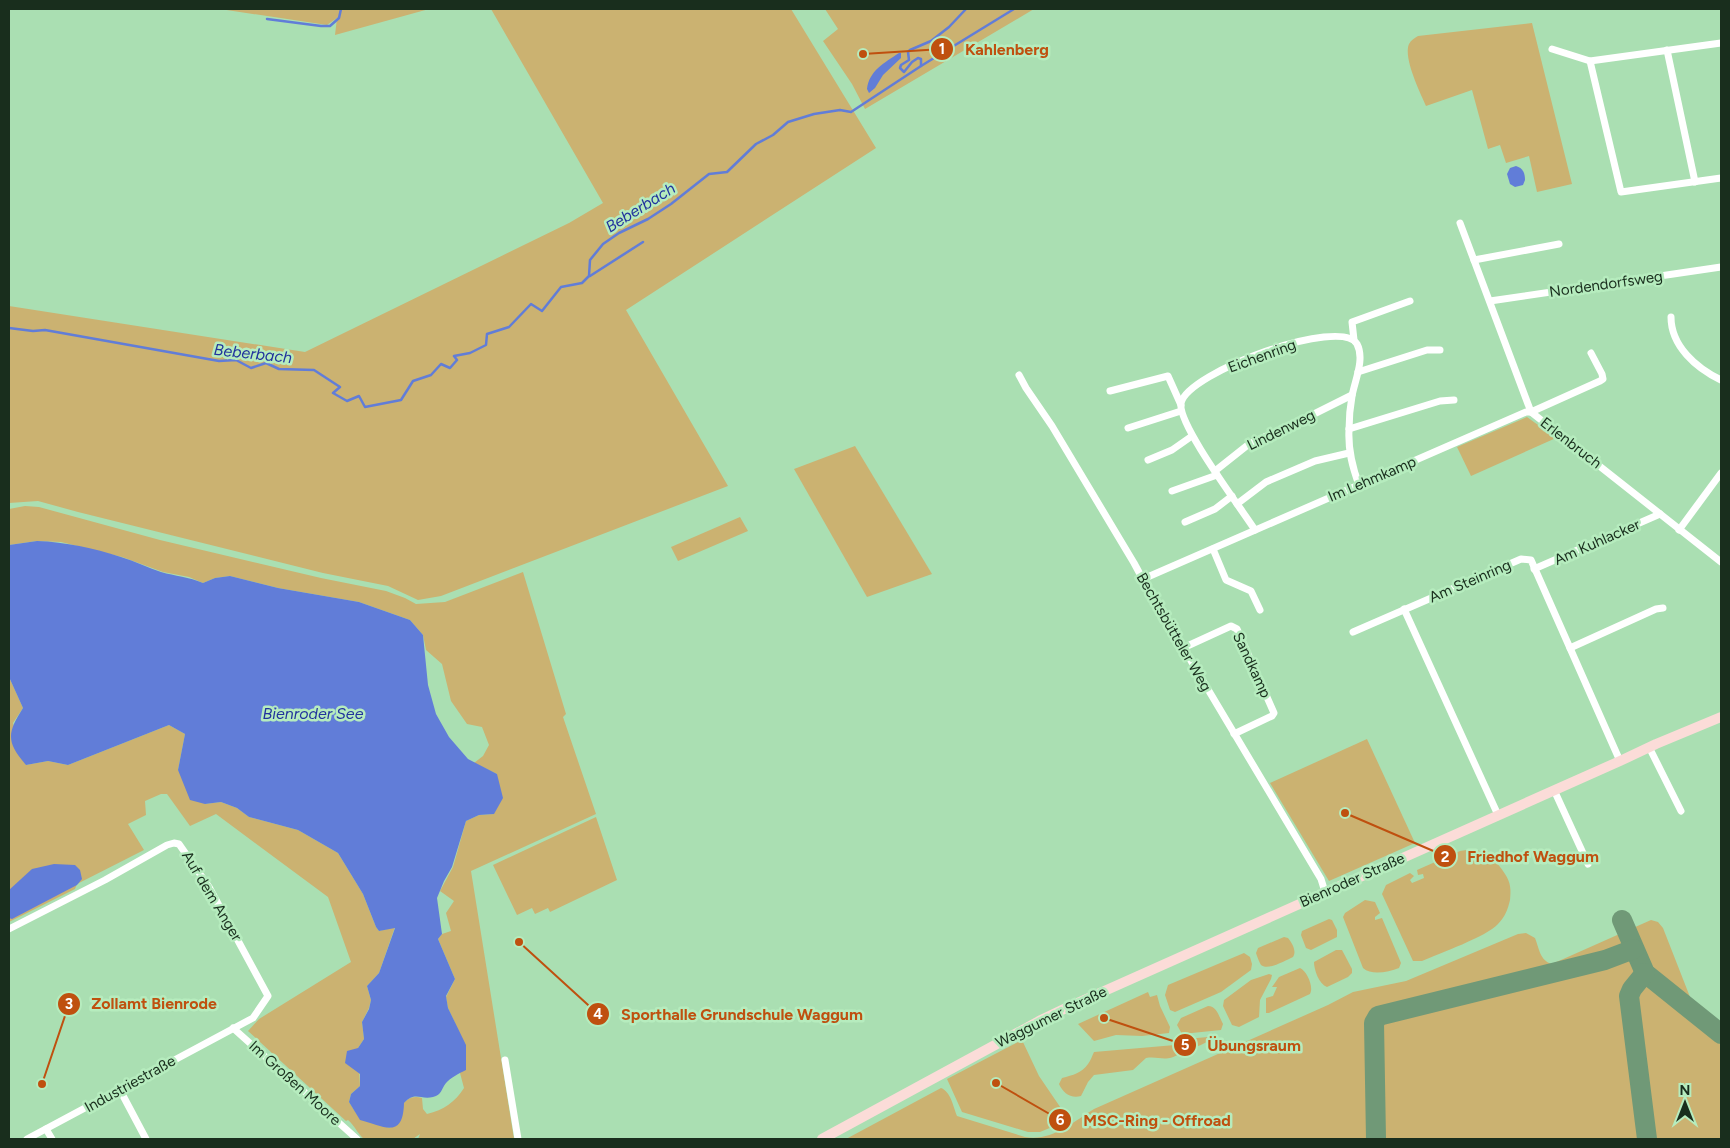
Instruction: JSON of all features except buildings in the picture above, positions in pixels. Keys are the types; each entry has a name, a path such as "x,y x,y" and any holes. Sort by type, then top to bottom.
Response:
{"street":[{"path":"1552,49 1590,61 1721,43"},
{"path":"1667,50 1695,182"},
{"path":"1590,61 1621,192 1721,178"},
{"name":"Erlenbruch","path":"1460,224 1531,412 1721,562"},
{"path":"1474,260 1559,244"},
{"name":"Nordendorfsweg","path":"1490,301 1721,267"},
{"path":"1359,485 1349,453 1352,396 1360,355 1354,340 1352,322 1410,300"},
{"path":"1671,317 1674,333 1684,351 1696,365 1721,380"},
{"name":"Eichenring","path":"1181,408 1185,394 1200,382 1221,370 1257,355 1320,337 1344,336 1354,340"},
{"path":"1358,372 1427,350 1440,350"},
{"name":"Im Lehmkamp","path":"1142,579 1526,412 1531,412 1602,379 1602,374 1590,352"},
{"name":"Bechtsbütteler Weg","path":"1020,375 1026,388 1052,426 1130,555 1142,579 1321,879 1325,892"},
{"path":"1110,391 1168,376 1192,436 1255,530"},
{"name":"Lindenweg","path":"1172,491 1216,473 1249,444 1352,396"},
{"path":"1349,429 1440,401 1454,400"},
{"path":"1128,428 1181,408"},
{"path":"1148,460 1172,450 1192,436"},
{"path":"1238,504 1266,482 1315,461 1349,453"},
{"path":"1679,530 1721,473"},
{"path":"1185,522 1215,509 1232,496"},
{"name":"Am Kuhlacker","path":"1534,569 1660,514"},
{"path":"1213,549 1226,580 1251,591 1260,610"},
{"name":"Am Steinring","path":"1353,632 1521,560 1531,560 1620,761"},
{"path":"1570,648 1656,609 1663,608"},
{"path":"1404,609 1498,815"},
{"name":"Sandkamp","path":"1183,648 1231,626 1237,629 1274,713 1272,716 1234,734"},
{"name":"Bienroder Straße","path":"1287,909 1649,747 1721,717"},
{"path":"1649,747 1681,811"},
{"path":"1554,790 1588,864"},
{"name":"Auf dem Anger","path":"9,929 105,880 167,845 179,844 209,887 268,996 253,1018 233,1028"},
{"name":"Waggumer Straße","path":"822,1139 1041,1020 1287,909"},
{"name":"Industriestraße","path":"27,1139 233,1028"},
{"name":"Im Großen Moore","path":"233,1028 357,1139"},
{"path":"505,1060 518,1139"},
{"path":"120,1090 146,1139"},
{"path":"46,1129 52,1139"}],"shaded area":[{"path":"220,9 429,9 335,35 337,18 327,25"},
{"path":"491,9 791,9 876,148 626,310 728,486 441,596 418,600 388,586 323,573 38,501 9,503 9,306 305,352 569,223 603,203"},
{"path":"825,9 1034,9 865,109 852,84 823,41 838,29"},
{"path":"1532,23 1572,184 1537,192 1529,156 1506,163 1500,145 1488,149 1472,90 1426,106 1408,58 1409,44 1418,36"},
{"path":"1527,417 1556,438 1471,476 1457,447"},
{"path":"855,446 932,574 867,597 794,469"},
{"path":"25,506 39,507 160,540 321,578 386,591 416,604 445,602 523,572 566,714 563,717 596,814 471,871 514,1139 418,1139 420,1134 413,1139 364,1139 348,1120 346,1121 248,1031 259,1019 351,962 328,897 216,814 190,826 167,794 161,794 145,801 146,815 128,824 144,850 77,884 75,889 9,922 9,677 23,708 13,723 26,765 48,761 68,765 169,725 185,734 178,770 205,804 221,802 237,808 249,817 298,830 338,853 363,894 379,931 395,927 379,973 367,986 371,1000 362,1022 364,1039 358,1048 360,1086 351,1094 349,1102 360,1119 390,1128 398,1111 405,1101 410,1098 422,1098 423,1109 427,1114 448,1105 464,1088 460,1073 455,1023 448,1008 446,997 455,979 438,939 442,934 451,931 446,913 454,901 440,891 453,867 466,821 479,815 494,814 497,774 474,763 483,756 489,745 482,727 467,724 451,701 442,664 426,650 423,635 410,620 359,602 278,588 230,576 215,578 203,583 189,577 163,572 122,557 61,542 37,541 9,545 9,509"},
{"path":"740,517 748,531 678,561 671,547"},
{"path":"1367,739 1415,843 1329,881 1270,783"},
{"path":"596,817 617,880 550,912 548,908 535,914 532,908 517,915 493,865"},
{"path":"1473,849 1484,852 1492,858 1507,877 1510,887 1510,900 1504,916 1498,924 1484,934 1422,961 1413,961 1382,894 1386,885 1410,873 1414,876 1410,880 1412,883 1424,878 1423,874 1418,875 1417,870 1460,851"},
{"path":"1365,900 1375,902 1380,913 1375,917 1375,920 1382,918 1401,963 1399,968 1375,973 1363,968 1343,917 1345,913"},
{"path":"1329,919 1332,920 1337,930 1337,937 1311,950 1306,948 1301,935 1302,931"},
{"path":"1651,920 1658,922 1663,928 1690,997 1700,1016 1721,1032 1721,1139 846,1139 941,1088 949,1096 957,1116 1025,1137 1044,1137 1070,1125 1094,1109 1328,1005 1353,992 1406,981 1518,934 1526,933 1535,938 1542,957 1552,964"},
{"path":"1284,937 1288,938 1292,945 1294,950 1293,957 1268,967 1261,965 1256,953 1258,948"},
{"path":"1336,950 1342,950 1352,969 1352,973 1348,977 1327,987 1318,976 1314,962"},
{"path":"1244,953 1250,957 1251,970 1221,992 1175,1012 1170,1010 1165,995 1168,985"},
{"path":"1300,968 1305,972 1309,980 1310,994 1266,1013 1266,998 1273,996 1277,987 1272,987 1279,977"},
{"path":"1269,974 1272,975 1260,1000 1259,1017 1239,1027 1232,1025 1223,1006 1224,1000 1251,980"},
{"path":"1148,992 1150,997 1157,995 1170,1027 1169,1033 1142,1036 1116,1035 1094,1041 1078,1024"},
{"path":"1208,1006 1214,1008 1217,1012 1223,1024 1221,1030 1182,1034 1177,1025 1181,1018"},
{"path":"1208,1037 1209,1041 1196,1047 1190,1047 1184,1042 1186,1039"},
{"path":"1022,1040 1039,1076 1069,1120 1040,1132 1028,1132 962,1112 947,1079"},
{"path":"1175,1045 1181,1053 1171,1058 1146,1058 1133,1070 1094,1075 1081,1096 1074,1097 1068,1094 1059,1084 1062,1078 1083,1070 1094,1052"}],"water":[{"path":"901,53 901,58 883,75 875,88 869,93 867,89 868,83 874,72"},
{"path":"1516,166 1523,171 1525,180 1523,185 1515,187 1510,184 1507,174 1510,168"},
{"name":"Bienroder See","path":"37,541 69,544 100,551 161,572 203,583 215,578 230,576 278,588 359,602 410,620 423,635 428,685 436,714 449,737 468,759 497,774 503,798 494,814 479,815 466,821 452,867 437,898 442,934 438,939 455,979 446,996 448,1008 466,1045 466,1070 448,1081 436,1096 428,1098 411,1097 408,1099 404,1103 400,1122 396,1126 391,1128 385,1127 360,1120 349,1102 351,1094 360,1086 360,1074 345,1063 347,1051 358,1048 364,1039 362,1022 369,1009 371,1000 367,986 379,973 395,928 379,931 363,894 338,853 298,830 249,817 237,808 221,802 205,804 190,800 178,770 185,734 169,725 68,765 48,761 26,765 19,757 11,737 14,724 23,708 9,677 9,545"},
{"path":"54,864 75,865 80,870 82,879 77,885 12,919 9,918 9,890 32,869"}],"waterway":[{"path":"267,19 330,26 339,18 341,9"},
{"name":"Beberbach","path":"921,66 921,59 918,58 904,72 900,68 901,65 909,60 908,52 910,50 931,41 949,27 966,9"},
{"name":"Beberbach","path":"9,328 33,331 45,330 219,361 236,360 251,368 266,363 279,369 314,370 340,387 333,393 347,401 359,396 365,407 401,400 413,381 431,375 441,364 450,368 457,360 454,356 470,353 486,345 487,334 509,327 531,304 542,311 561,287 582,283 589,276 590,260 603,244 671,204 709,174 727,172 756,144 773,135 788,122 814,114 840,110 851,112 1014,9"},
{"path":"590,276 643,242"}],"taxiway":[{"path":"1622,920 1645,973 1721,1034"},
{"path":"1376,1139 1374,1023 1378,1016 1605,960 1634,949"},
{"path":"1645,973 1632,989 1629,996 1647,1139"}],"place":[{"name":"Kahlenberg","path":"863,54"},
{"name":"Friedhof Waggum","path":"1345,813"},
{"name":"Sporthalle Grundschule Waggum","path":"519,942"},
{"name":"Übungsraum","path":"1104,1018"},
{"name":"MSC-Ring - Offroad","path":"996,1083"},
{"name":"Zollamt Bienrode","path":"42,1084"}]}
